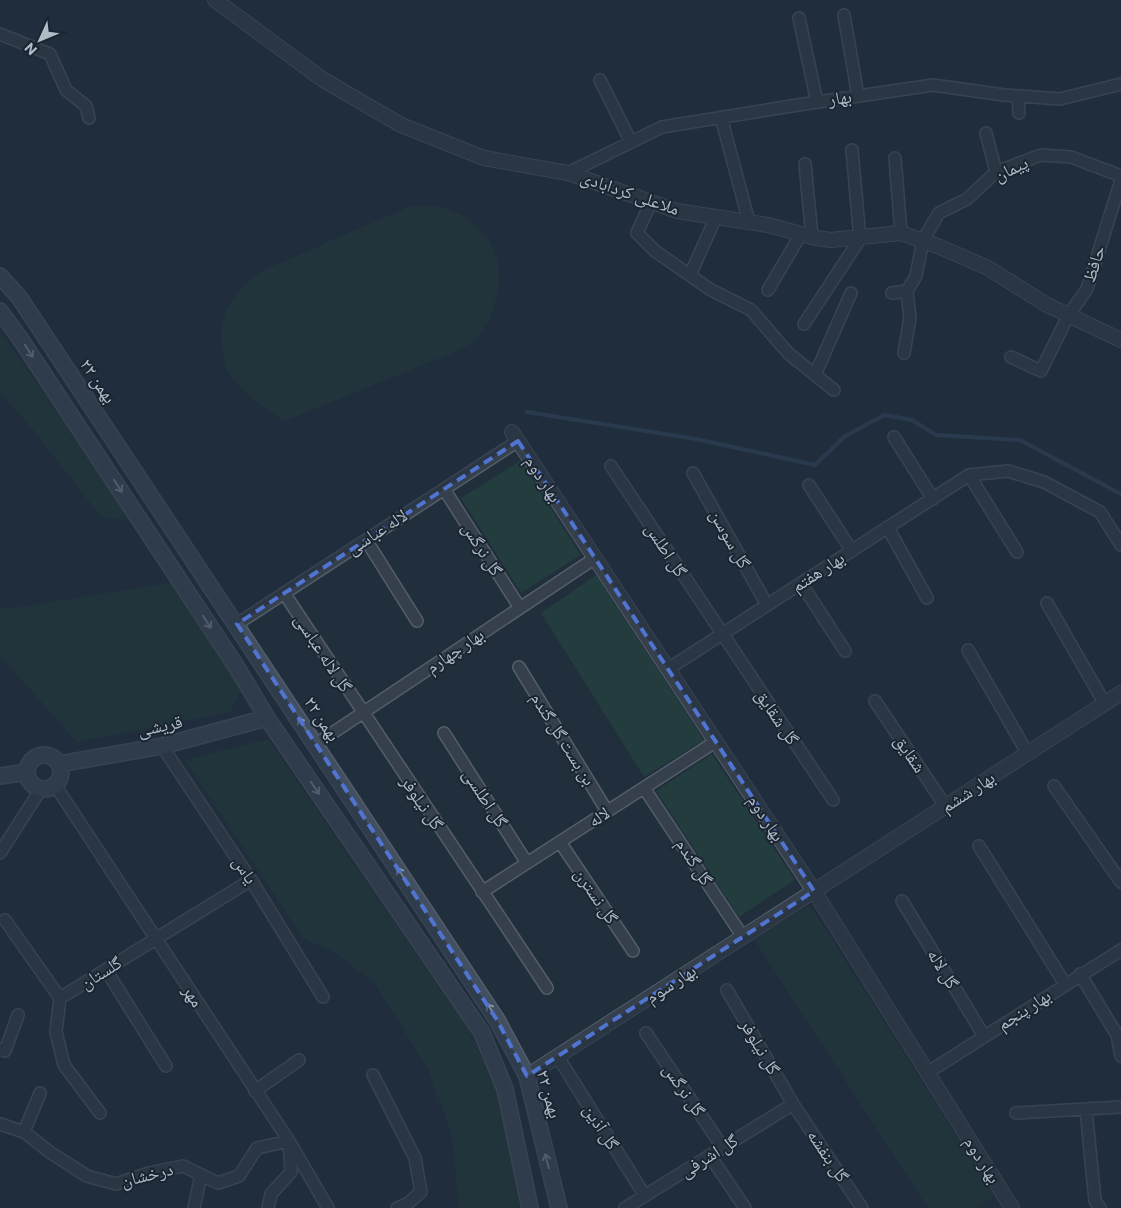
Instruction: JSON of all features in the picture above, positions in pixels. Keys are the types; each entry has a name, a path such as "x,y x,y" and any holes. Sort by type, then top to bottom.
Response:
{"main road":[{"name":"۲۲ بهمن","path":"3,286 19,297 237,624 497,1020 527,1076 559,1208"},
{"path":"0,311 20,337 144,526 267,718 482,1033 505,1089 530,1208"},
{"name":"قریشی","path":"59,764 162,746 267,718"},
{"path":"39,755 54,758 59,764 61,771 48,787 34,786 27,772 28,765 39,755"},
{"path":"0,776 27,772"}],"street":[{"name":"ملاعلی کردابادی","path":"215,0 322,79 401,125 484,158 568,173 677,211 749,222 806,236 830,240 901,233 988,268 1068,316 1121,340"},
{"path":"844,15 858,96"},
{"path":"799,18 818,102"},
{"path":"0,34 50,54 66,90 86,106 89,118"},
{"path":"600,80 631,142"},
{"name":"بهار","path":"568,173 662,127 721,117 934,85 1018,96 1060,99 1121,84"},
{"path":"1018,96 1019,113"},
{"path":"721,117 749,222"},
{"path":"986,133 996,172"},
{"path":"804,324 860,238 852,150"},
{"name":"پیمان","path":"922,240 939,213 967,199 996,172 1041,155 1071,157 1121,178"},
{"path":"895,158 901,233"},
{"path":"768,290 806,236 805,164"},
{"name":"حافظ","path":"1012,357 1041,371 1068,316 1087,289 1121,178"},
{"path":"651,202 637,232 656,251 690,275 733,302 751,310 788,353 834,390"},
{"path":"690,275 716,217"},
{"path":"904,353 910,318 907,291 916,276 922,240"},
{"path":"892,292 907,291"},
{"path":"815,375 852,293"},
{"name":"لاله عباسی","path":"237,624 444,489 515,437"},
{"name":"بهار دوم","path":"515,437 814,891 1012,1208"},
{"path":"894,437 933,498"},
{"name":"گل اطلس","path":"611,466 722,634"},
{"path":"1017,552 969,475 1008,472 1044,482 1100,512 1121,545"},
{"name":"گل سوسن","path":"692,473 767,605"},
{"name":"بهار هفتم","path":"668,669 969,475"},
{"path":"809,485 852,550"},
{"name":"گل نرگس","path":"444,489 520,608"},
{"path":"888,528 927,598"},
{"path":"366,540 417,620"},
{"name":"بهار چهارم","path":"316,744 595,558"},
{"path":"802,583 845,651"},
{"name":"گل لاله عباسی","path":"284,593 362,713"},
{"path":"1047,603 1105,704"},
{"name":"گل شقایق","path":"722,634 833,800"},
{"path":"968,650 1028,754"},
{"name":"بن بست گل گندم","path":"519,667 607,811"},
{"name":"بهار ششم","path":"814,891 1105,704 1120,697"},
{"name":"شقایق","path":"875,700 946,806"},
{"name":"گل نیلوفر","path":"362,713 547,988"},
{"name":"گل اطلسی","path":"444,733 527,863"},
{"name":"لاله","path":"482,892 716,742"},
{"name":"یاس","path":"162,746 252,880 323,997"},
{"path":"1054,786 1121,882"},
{"path":"0,853 48,787"},
{"name":"مهر","path":"48,787 156,939 289,1141 328,1208"},
{"name":"گل گندم","path":"644,788 743,937"},
{"name":"گل نسترن","path":"560,842 633,951"},
{"path":"979,846 1065,984"},
{"name":"گلستان","path":"100,1113 64,1065 56,1032 60,998 252,880"},
{"name":"بهار سوم","path":"527,1076 814,891"},
{"name":"گل لاله","path":"902,901 984,1036"},
{"path":"5,920 60,998"},
{"name":"بهار پنجم","path":"927,1073 1080,974 1121,950"},
{"path":"106,970 166,1066"},
{"path":"1080,974 1116,1035 1121,1056"},
{"name":"گل نیلوفر","path":"728,990 793,1104"},
{"path":"0,1049 5,1051 18,1015"},
{"name":"گل نرگس","path":"646,1033 723,1148"},
{"name":"گل آذین","path":"558,1057 645,1196"},
{"path":"255,1091 299,1060"},
{"path":"373,1075 415,1158 421,1192 407,1204 397,1208"},
{"path":"24,1132 40,1093"},
{"name":"گل اشرفی","path":"625,1208 793,1104"},
{"name":"گل بنفشه","path":"793,1104 862,1208"},
{"path":"1016,1114 1121,1107"},
{"path":"1086,1109 1095,1201 1100,1208"},
{"name":"درخشان","path":"0,1124 24,1132 51,1153 88,1176 116,1184 149,1172 183,1166 218,1183 239,1176 257,1148 289,1141"},
{"path":"268,1208 272,1194 291,1172 289,1141"},
{"path":"710,1156 745,1208"},
{"path":"194,1208 201,1175"}],"highlighted area":[{"path":"518,441 814,891 527,1076 497,1020 237,624"}],"green space":[{"path":"411,206 439,206 466,217 489,240 498,261 499,286 491,317 475,341 452,353 284,421 261,406 235,381 226,366 222,327 229,305 243,287 262,271"},
{"path":"0,331 91,460 129,520 101,517 32,428 0,393"},
{"path":"520,461 581,555 521,593 461,498"},
{"path":"596,575 704,740 644,777 541,613"},
{"path":"174,582 244,686 230,712 77,742 3,659 0,661 0,607 15,608"},
{"path":"268,739 470,1032 498,1093 521,1208 459,1208 452,1135 428,1069 374,982 333,951 303,938 185,760"},
{"path":"712,754 795,880 739,917 656,791"},
{"path":"810,905 994,1196 976,1208 928,1208 754,939"}],"waterway":[{"path":"527,412 696,439 815,465 844,437 884,415 912,420 936,435 1020,440 1121,494"}]}
